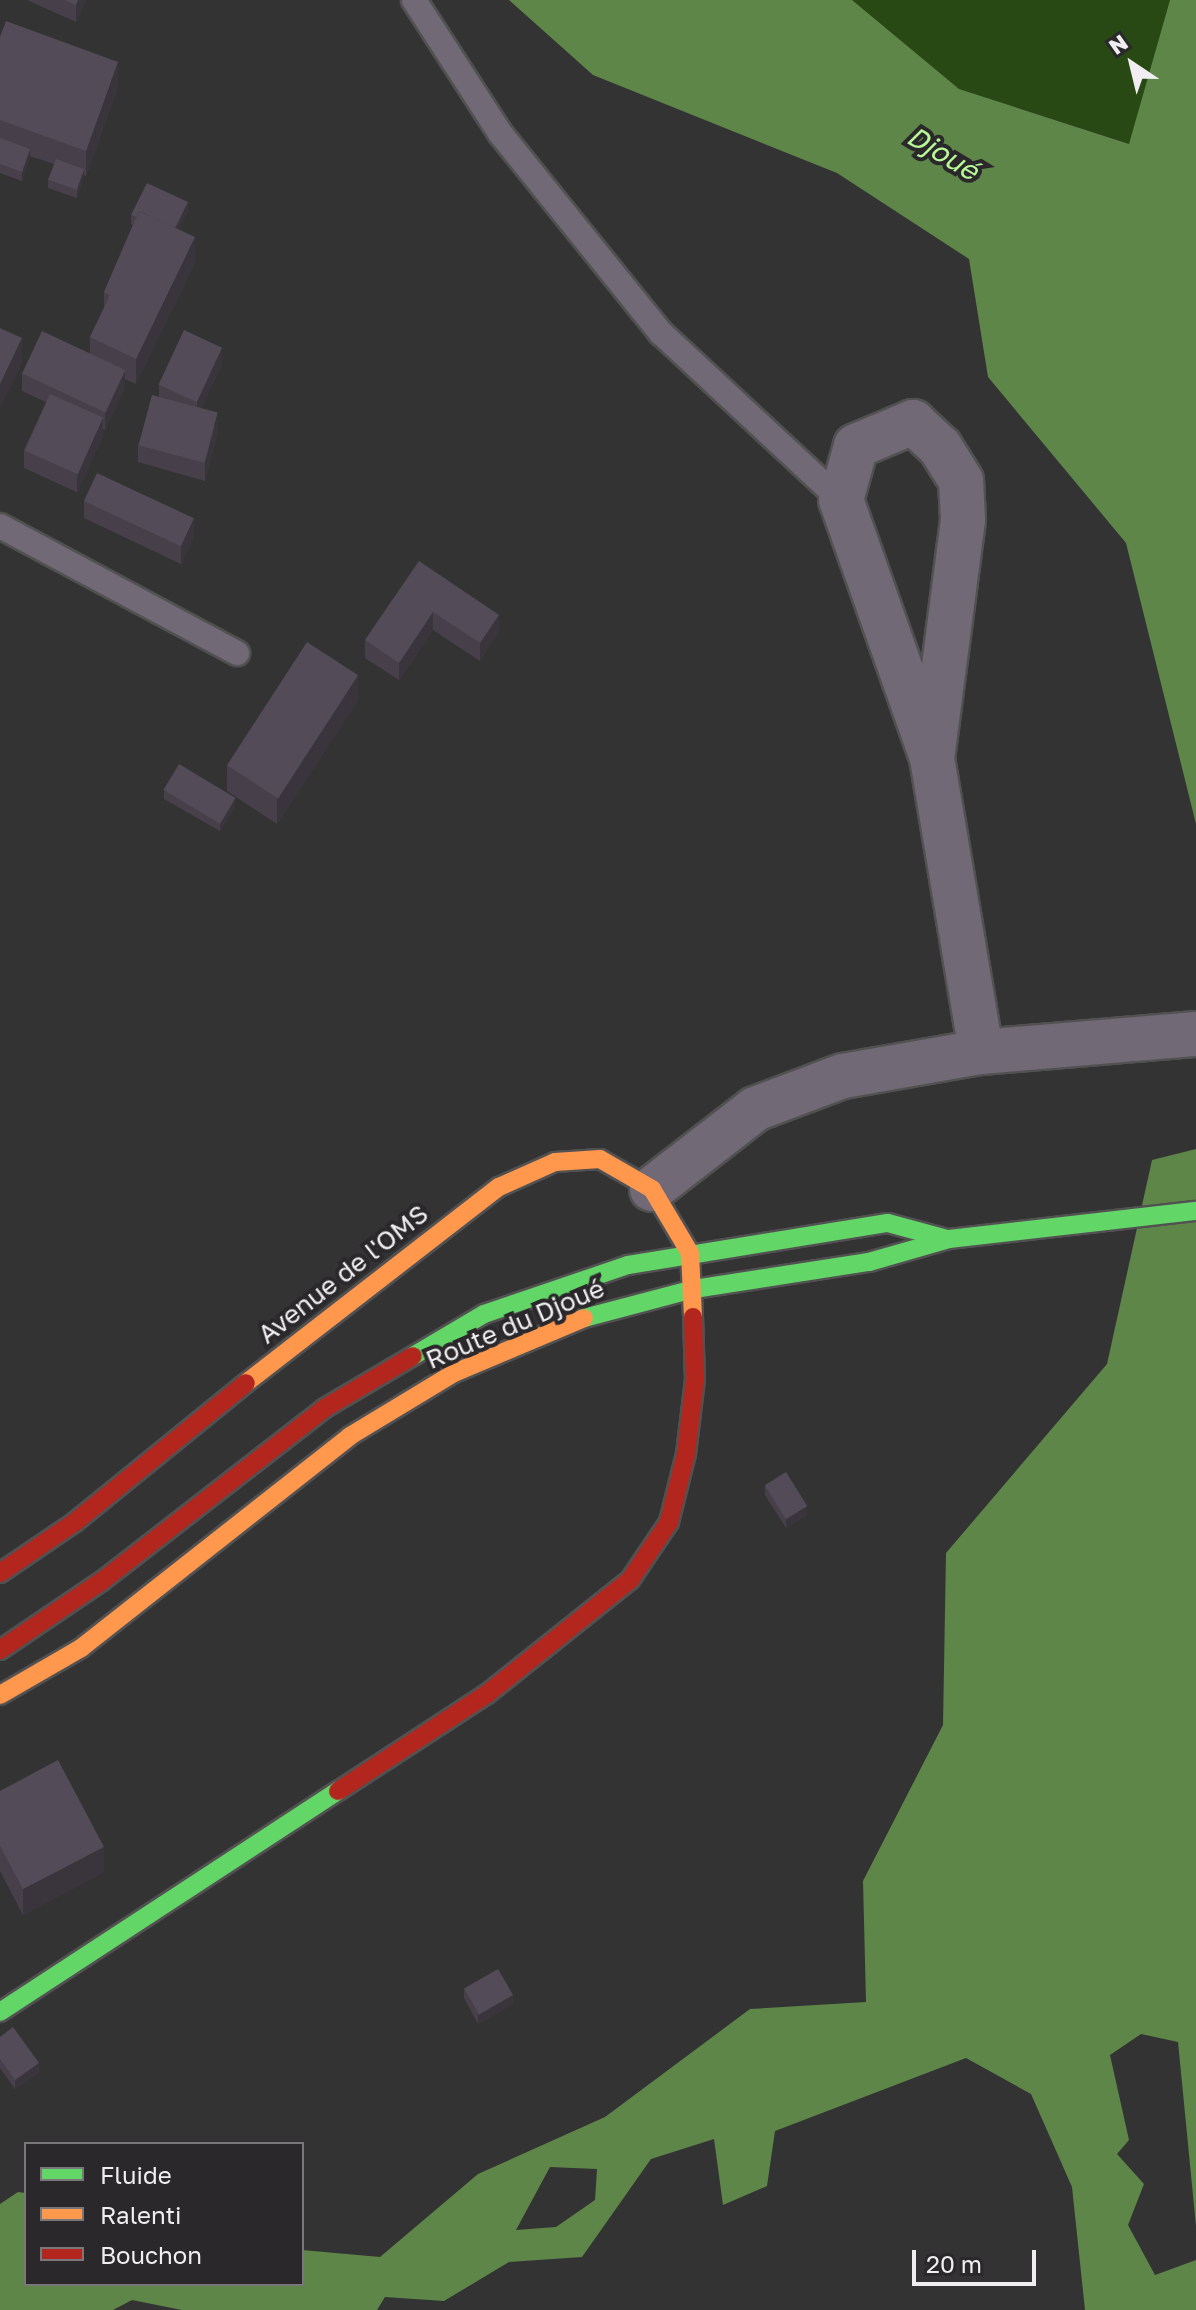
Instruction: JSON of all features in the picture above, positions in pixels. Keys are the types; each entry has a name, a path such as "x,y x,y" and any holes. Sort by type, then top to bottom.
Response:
{"main road":[{"name":"Avenue de l'OMS","path":"0,1573 75,1522 347,1301 499,1187 555,1162 600,1159 652,1189 690,1253 694,1289 695,1380 686,1454 669,1522 630,1580 487,1694 0,2012"},
{"name":"Route du Djoué","path":"0,1695 81,1648 350,1436 454,1373 598,1312 694,1289 869,1262 949,1239 1196,1211"},
{"name":"Route du Djoué","path":"0,1650 102,1581 325,1408 420,1348 484,1314 547,1290 628,1265 690,1253 888,1223 949,1239"}],"street":[{"path":"932,758 963,520 961,481 940,447 913,422 856,446 841,500 932,758 981,1052"},
{"path":"652,1189 755,1109 843,1076 981,1052 1196,1034"}],"lane":[{"path":"414,0 500,133 661,333 841,500"},
{"path":"0,526 237,653"}],"shaded area":[{"path":"852,0 1170,0 1130,144 959,89"}],"water":[{"name":"Djoué","path":"509,0 852,0 959,89 1129,144 1170,0 1196,0 1196,824 1126,543 988,377 969,259 837,173 593,75"},
{"path":"1196,1149 1196,2226 1178,2042 1141,2034 1110,2055 1129,2140 1117,2154 1144,2184 1128,2225 1155,2275 1196,2260 1196,2310 1085,2310 1072,2187 1031,2094 966,2058 775,2131 767,2186 723,2205 714,2139 651,2159 582,2257 509,2262 444,2301 385,2297 377,2310 182,2310 132,2300 113,2310 0,2310 0,2204 18,2192 24,2193 24,2286 304,2286 304,2250 380,2257 478,2174 605,2117 750,2009 866,2002 863,1881 943,1725 946,1553 1107,1364 1152,1160","holes":["550,2167 597,2169 595,2200 556,2227 516,2230"]}],"building":[{"path":"6,21 118,62 86,151 0,120 0,37"},
{"path":"0,138 30,149 22,172 0,164"},
{"path":"56,159 84,169 77,190 48,180"},
{"path":"147,183 188,202 175,228 139,211 136,217 131,215"},
{"path":"139,211 195,237 136,359 90,337 110,295 104,292"},
{"path":"0,328 22,338 0,384"},
{"path":"184,330 222,348 197,402 159,384"},
{"path":"42,331 125,370 106,412 22,374"},
{"path":"50,394 103,418 78,474 25,451"},
{"path":"152,395 218,413 204,463 139,445"},
{"path":"97,473 194,518 181,546 84,501"},
{"path":"419,561 499,615 480,643 433,612 399,663 365,640"},
{"path":"307,642 358,675 278,799 227,765"},
{"path":"179,764 236,798 220,824 164,790"},
{"path":"786,1472 807,1506 786,1519 765,1485"},
{"path":"58,1760 104,1847 23,1889 0,1846 0,1791"},
{"path":"498,1969 513,1995 479,2014 464,1988"},
{"path":"13,2027 39,2063 15,2080 0,2059 0,2037"}],"traffic: fast":[{"path":"584,1318 694,1289 869,1262 949,1239 1196,1211"},
{"path":"413,1356 484,1314 628,1265 888,1223 947,1239"},
{"path":"0,2012 338,1791"}],"traffic: slow":[{"path":"246,1383 499,1187 555,1162 600,1159 652,1189 690,1253 693,1317"},
{"path":"0,1695 81,1648 350,1436 454,1373 584,1318"}],"traffic: jam":[{"path":"338,1791 487,1694 630,1580 669,1522 686,1454 695,1380 693,1317"},
{"path":"0,1650 102,1581 325,1408 413,1356"},
{"path":"0,1573 75,1522 246,1383"}]}
